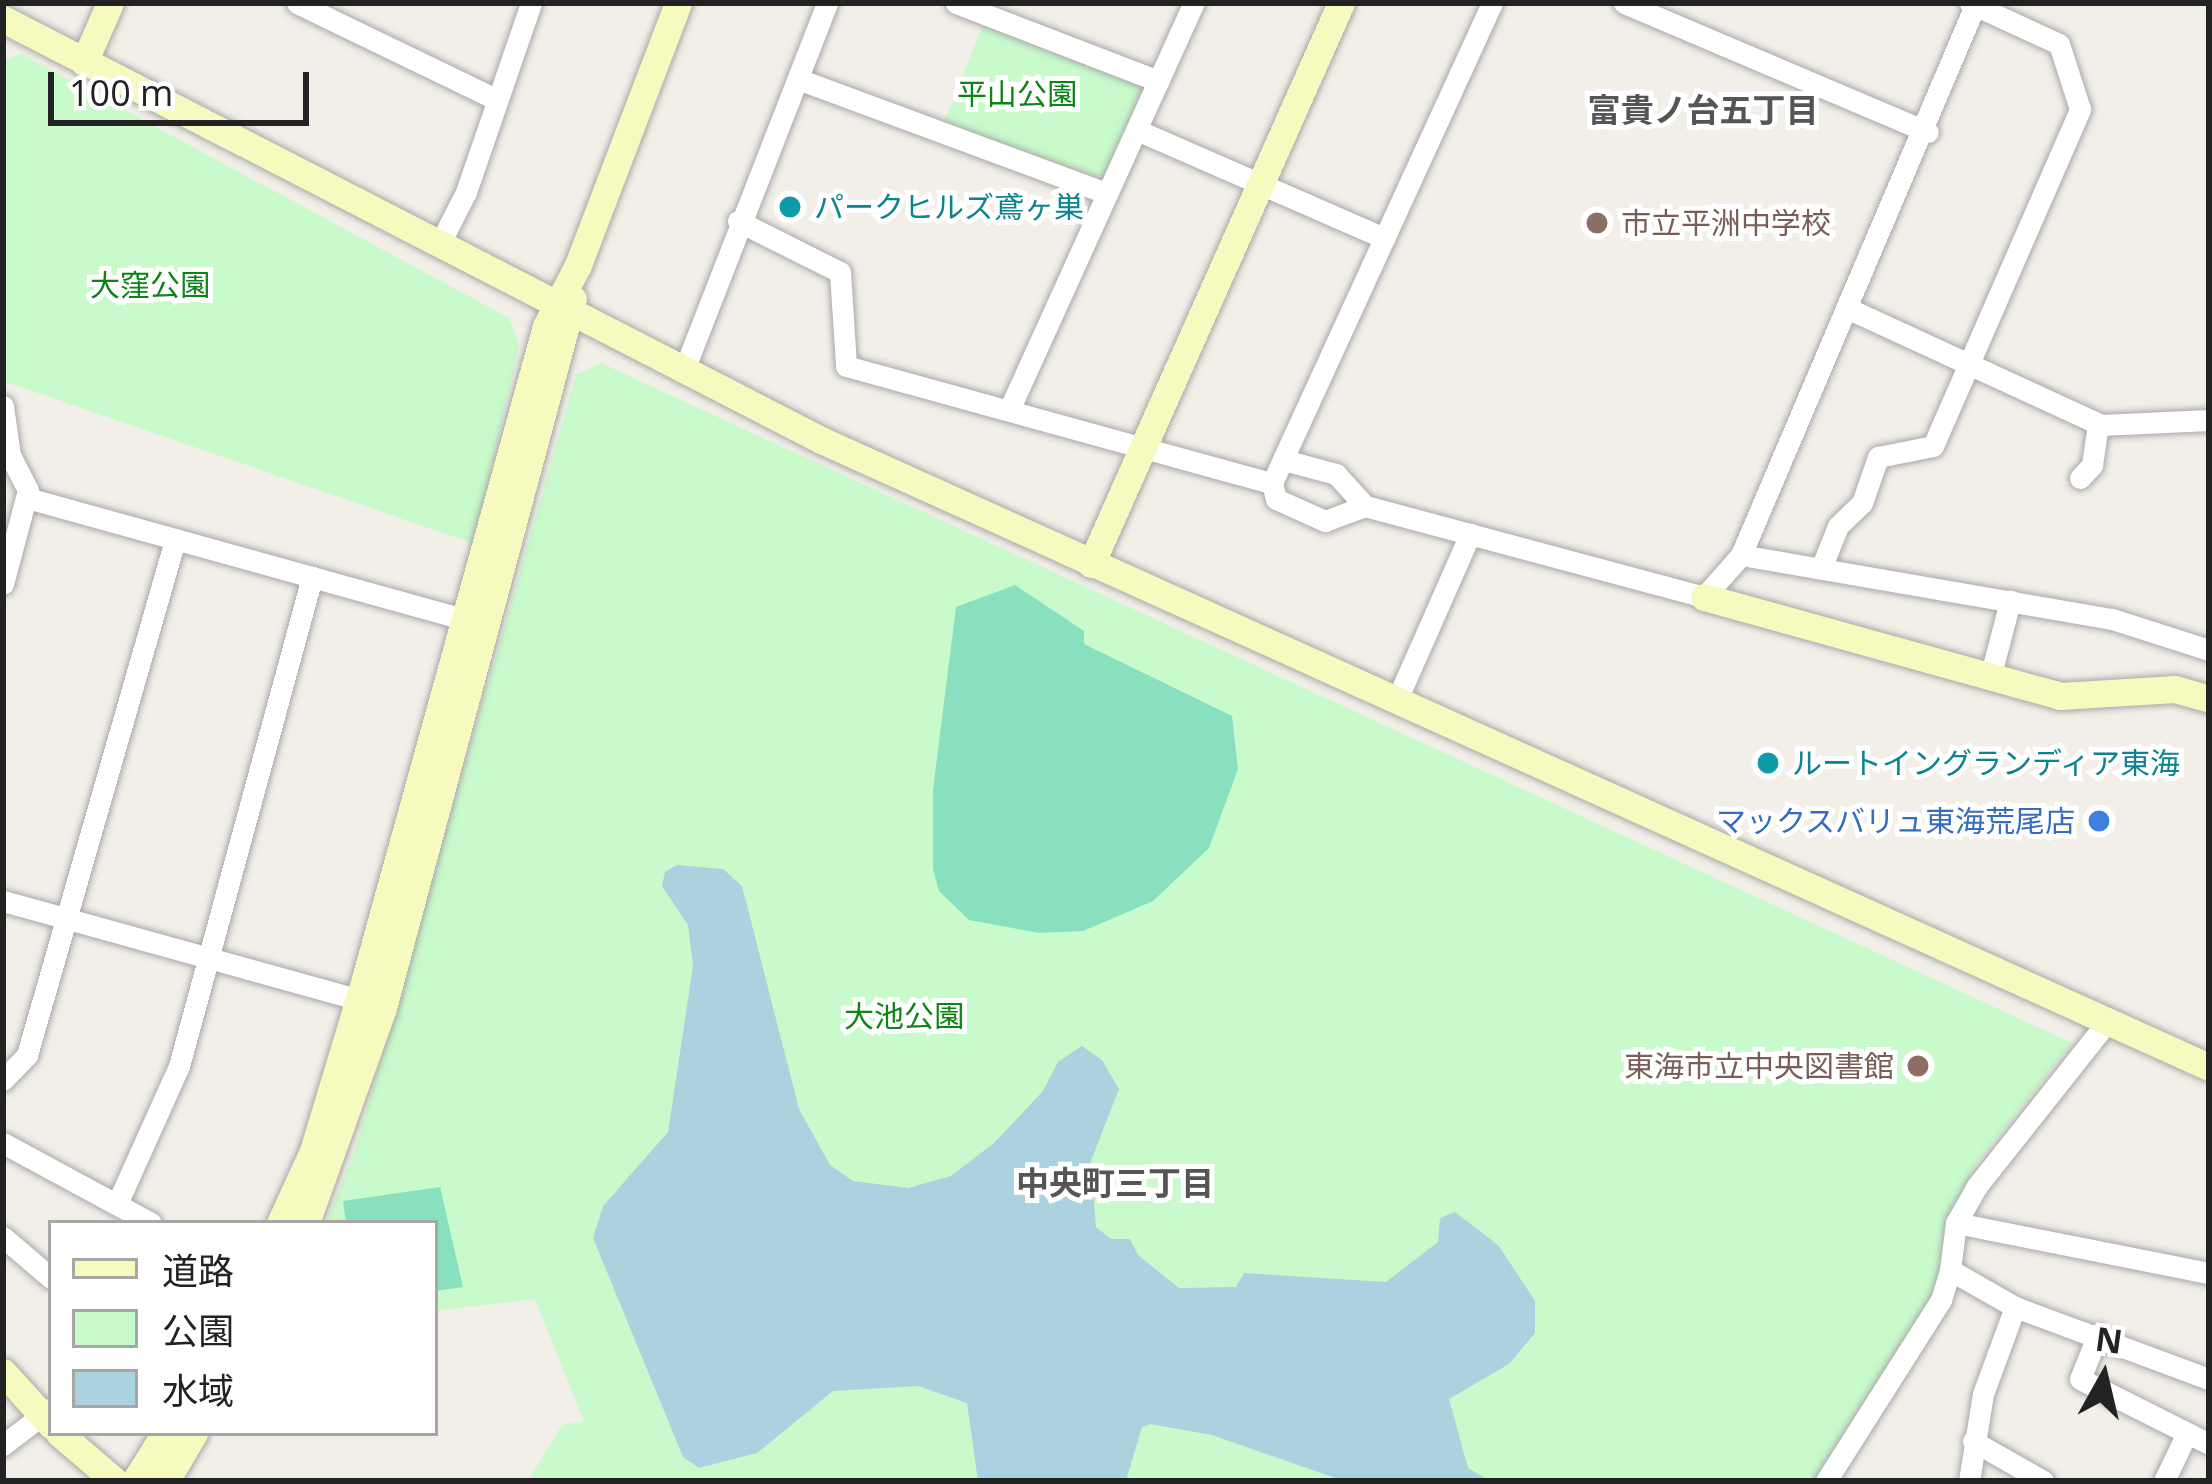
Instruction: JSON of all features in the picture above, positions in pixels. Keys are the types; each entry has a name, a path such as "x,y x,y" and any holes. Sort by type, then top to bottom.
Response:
{"street":[{"path":"84,62 110,3"},
{"path":"297,3 496,99"},
{"path":"439,245 531,3"},
{"path":"281,1220 313,1150 464,619 562,312 678,3"},
{"path":"684,370 827,3"},
{"path":"956,3 1158,81"},
{"path":"1009,410 1194,3"},
{"path":"1091,564 1341,3"},
{"path":"1272,483 1492,3"},
{"path":"1624,3 1928,132"},
{"path":"1704,597 1741,555 1928,132 1974,4 2059,44 2080,109 1933,446 1878,457 1862,503 1838,526 1822,566"},
{"path":"3,19 562,312 1091,564 2209,1066"},
{"path":"798,79 1107,193"},
{"path":"1137,130 1384,238"},
{"path":"739,221 841,272 846,365 1272,483 1286,510 1324,521 1365,506"},
{"path":"1849,309 2098,424 2209,421"},
{"path":"307,1220 383,1008 562,312"},
{"path":"3,387 27,498 3,584"},
{"path":"2080,478 2092,464 2098,424"},
{"path":"1284,460 1336,474 1365,506 1990,678 2080,698 2175,689 2209,699"},
{"path":"27,498 464,619"},
{"path":"1396,702 1470,534"},
{"path":"3,1081 27,1055 175,540"},
{"path":"1741,555 2163,631 2209,650"},
{"path":"116,1204 179,1066 312,577"},
{"path":"1990,678 2010,601"},
{"path":"3,901 67,914 359,1000"},
{"path":"1826,1481 1941,1300 1951,1270 1956,1223 2049,1088 2098,1041 2108,1021"},
{"path":"3,1143 145,1220"},
{"path":"1956,1223 2209,1273"},
{"path":"3,1237 48,1275"},
{"path":"1951,1270 2015,1307 2209,1379"},
{"path":"1969,1481 1973,1441 2015,1307"},
{"path":"2098,1334 2080,1379 2209,1444"},
{"path":"3,1372 48,1417"},
{"path":"3,1445 48,1422"},
{"path":"2164,1481 2187,1433"},
{"path":"68,1436 115,1481"},
{"path":"135,1481 163,1436"},
{"path":"166,1481 192,1436"},
{"path":"1973,1441 2043,1481"}],"green space":[{"name":"平山公園","path":"984,22 1142,83 1146,91 1106,179 943,125"},
{"name":"大窪公園","path":"21,54 509,318 519,345 475,544 3,381 3,60"},
{"name":"大池公園","path":"601,363 2072,1043 1975,1165 1955,1212 1939,1290 1817,1481 528,1481 562,1425 584,1421 535,1299 438,1311 438,1220 327,1220 355,1150 576,375"},
{"path":"1015,585 1084,631 1084,644 1232,716 1238,769 1209,848 1153,901 1083,931 1039,933 969,920 939,891 933,869 933,790 956,607"},
{"path":"440,1187 463,1287 438,1291 438,1220 346,1220 343,1201"}],"water":[{"path":"677,865 723,869 742,886 799,1109 830,1165 853,1181 908,1188 951,1176 994,1143 1043,1091 1058,1062 1082,1046 1102,1060 1119,1089 1091,1161 1096,1227 1111,1239 1130,1239 1138,1255 1179,1288 1236,1287 1244,1273 1386,1282 1438,1242 1440,1218 1455,1212 1499,1246 1535,1301 1535,1333 1509,1364 1449,1399 1468,1468 1490,1481 1344,1481 1212,1435 1150,1424 1142,1427 1126,1481 978,1481 967,1403 918,1386 833,1391 757,1453 699,1468 683,1457 593,1238 603,1206 668,1132 693,966 688,925 662,886 665,872"}],"place":[{"name":"パークヒルズ鳶ヶ巣","path":"790,207"},
{"name":"市立平洲中学校","path":"1597,223"},
{"name":"ルートイングランディア東海","path":"1768,763"},
{"name":"マックスバリュ東海荒尾店","path":"2099,821"},
{"name":"東海市立中央図書館","path":"1918,1066"}],"district":[{"name":"富貴ノ台五丁目","path":"1703,110"},
{"name":"中央町三丁目","path":"1115,1183"}]}
